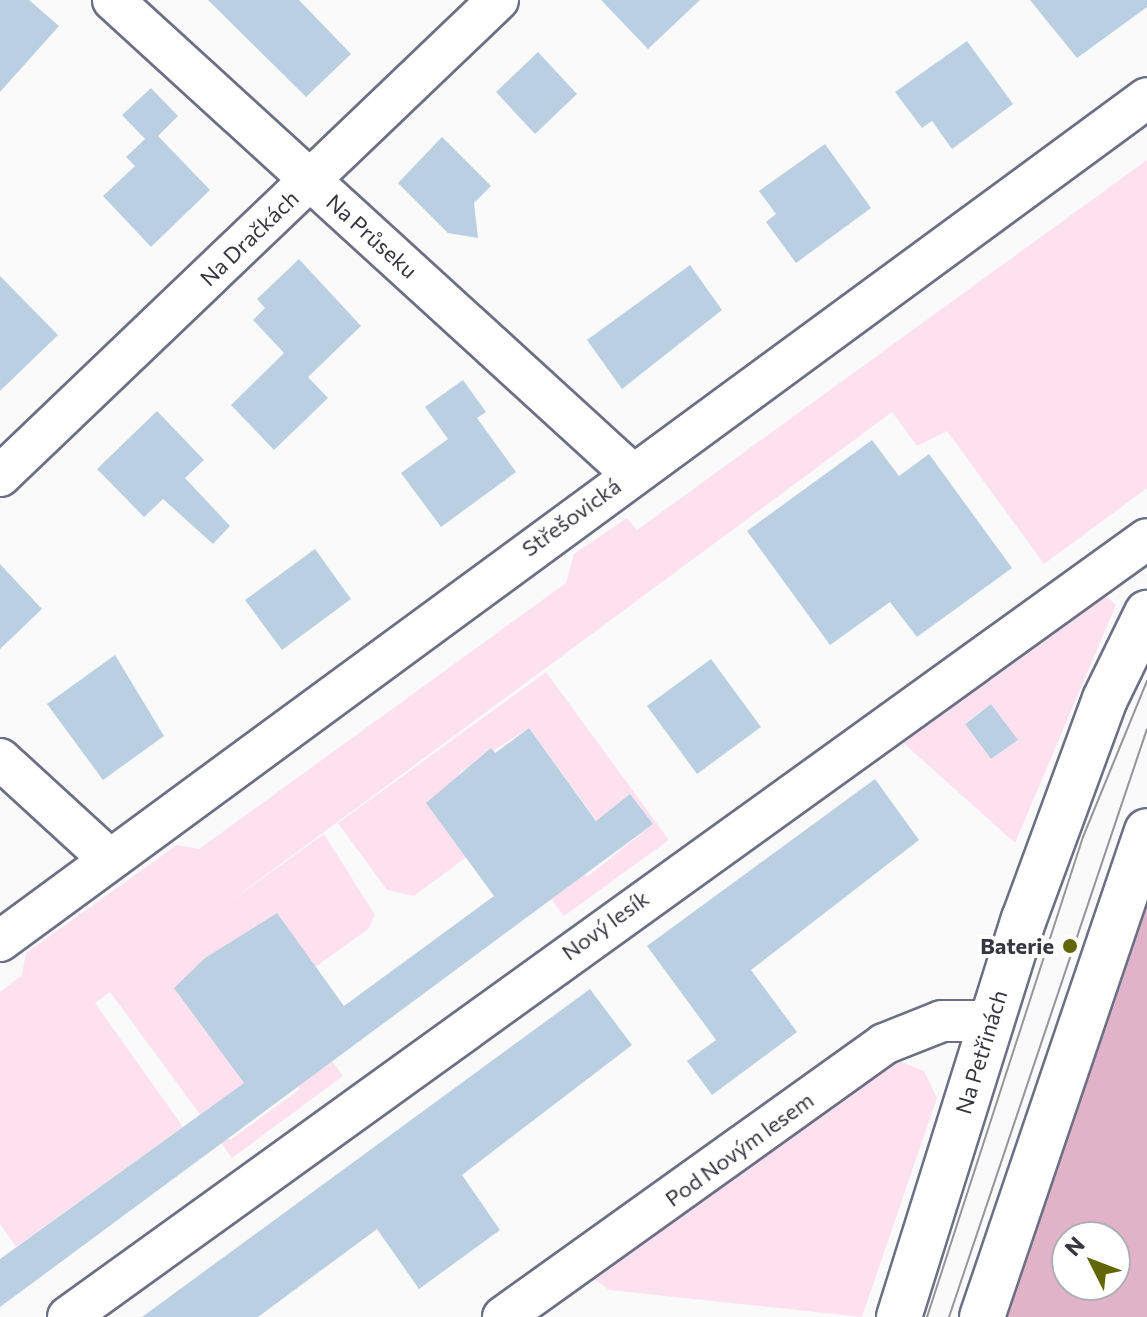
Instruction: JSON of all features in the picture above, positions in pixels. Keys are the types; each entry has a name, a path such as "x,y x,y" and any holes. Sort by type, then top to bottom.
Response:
{"street":[{"name":"Na Průseku","path":"113,0 631,473"},
{"name":"Na Dračkách","path":"0,476 498,0"},
{"name":"Střešovická","path":"0,941 631,473 1147,98"},
{"name":"Nový lesík","path":"68,1317 1147,539"},
{"name":"Na Petřinách","path":"899,1317 990,1021 1105,699 1147,613"},
{"path":"0,759 109,859"},
{"path":"982,1317 1147,831"},
{"name":"Pod Novým lesem","path":"503,1317 884,1044 942,1021 990,1021"}],"shaded area":[{"path":"1147,160 1147,488 1044,564 947,431 917,446 892,412 224,906 324,834 375,915 368,929 310,971 277,913 175,987 244,1083 208,1110 230,1140 300,1089 281,1061 314,1036 343,1076 232,1158 110,992 95,1003 183,1127 16,1247 0,1224 0,992 22,975 26,953 177,845 199,849 566,583 574,554 627,518 637,530"},
{"path":"1100,591 1116,605 1015,843 899,739","holes":["991,704 1017,740 991,759 965,723"]},
{"path":"546,672 669,840 564,916 533,876 566,852 587,877 653,824 630,795 597,821 529,728 459,773 472,853 414,896 387,890 338,823"},
{"path":"1147,883 1147,1317 994,1317"},
{"path":"889,1057 924,1071 937,1098 862,1317 609,1290 589,1275"}],"building":[{"path":"0,0 29,0 59,26 0,92"},
{"path":"208,0 299,0 351,54 306,97"},
{"path":"601,0 700,0 648,49"},
{"path":"1030,0 1147,0 1147,7 1077,58"},
{"path":"967,41 1013,104 952,149 932,121 922,128 895,92"},
{"path":"538,52 577,94 535,134 496,92"},
{"path":"151,88 178,116 158,136 210,190 151,247 103,196 135,166 126,157 145,139 122,115"},
{"path":"442,137 491,186 474,203 478,238 448,233 398,183"},
{"path":"825,144 871,208 796,263 766,222 776,214 759,191"},
{"path":"299,259 361,326 308,377 328,398 274,450 231,405 284,353 253,320 265,308 257,299"},
{"path":"690,265 722,310 622,389 587,340"},
{"path":"0,276 58,335 0,391"},
{"path":"463,380 486,412 477,418 516,472 441,527 401,473 448,439 425,407"},
{"path":"157,411 204,460 185,478 230,526 213,544 163,499 144,517 97,469"},
{"path":"872,440 899,476 929,454 1012,568 917,637 890,602 830,645 747,531"},
{"path":"315,549 351,599 282,650 245,600"},
{"path":"0,564 42,609 0,649"},
{"path":"115,655 164,736 103,780 47,704"},
{"path":"711,659 761,727 697,774 647,706"},
{"path":"991,704 1018,740 991,759 965,724"},
{"path":"529,728 596,821 630,794 653,824 0,1307 0,1259 244,1083 174,988 205,958 277,913 344,1006 494,896 426,803 491,748 495,753"},
{"path":"875,779 919,840 751,970 797,1032 712,1095 687,1061 716,1040 647,946"},
{"path":"590,989 632,1045 462,1175 500,1230 419,1289 377,1229 258,1317 142,1317"}],"tram line":[{"path":"927,1317 1083,837 1147,681"},
{"path":"949,1317 1147,729"}],"place":[{"name":"Baterie","path":"1070,946"}]}
